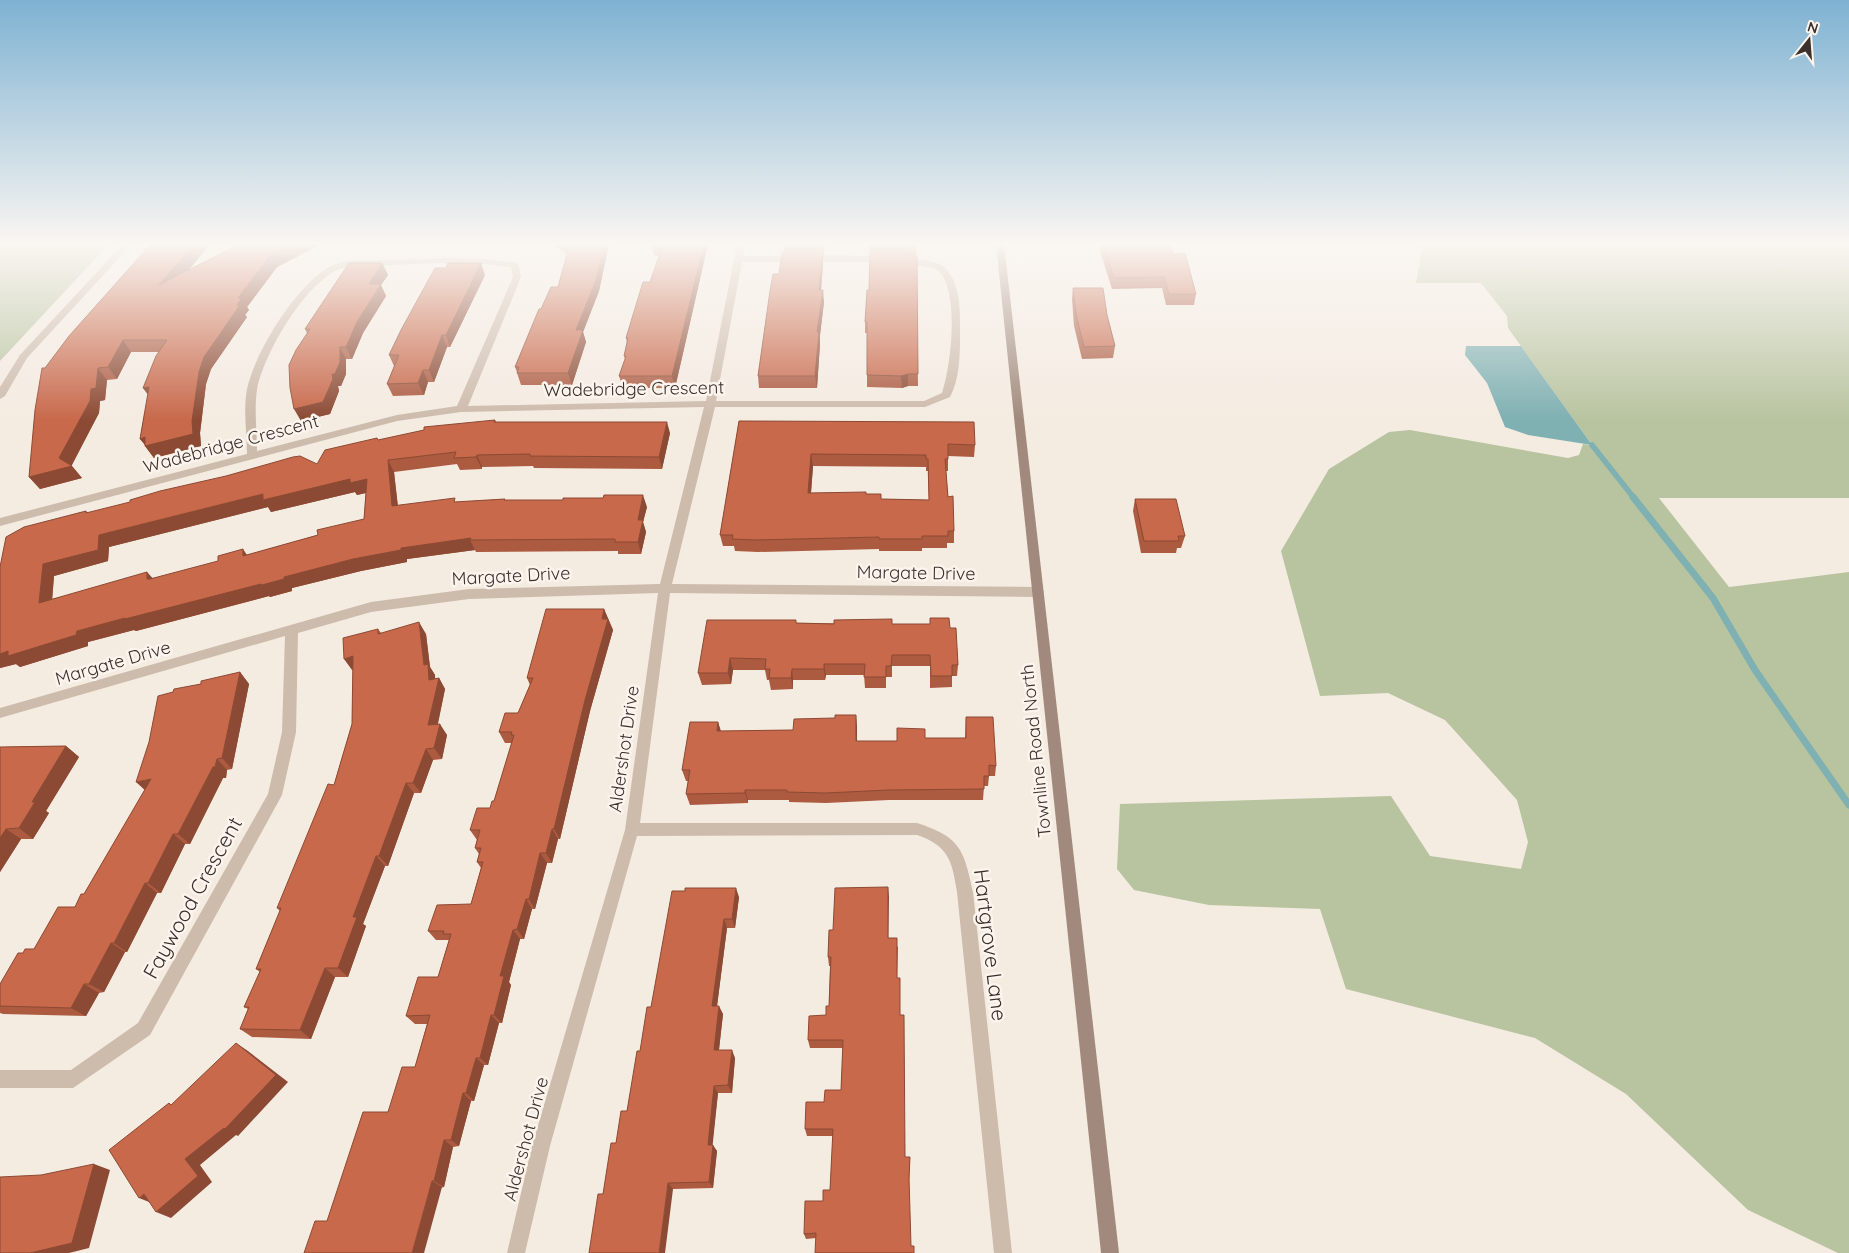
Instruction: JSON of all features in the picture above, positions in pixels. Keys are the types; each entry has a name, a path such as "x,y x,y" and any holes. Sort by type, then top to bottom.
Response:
{"main road":[{"name":"Townline Road North","path":"1006,302 1110,1253"}],"street":[{"path":"0,396 23,357 74,302"},
{"path":"252,455 252,391 257,370 273,339 298,302"},
{"path":"462,409 506,302"},
{"name":"Aldershot Drive","path":"516,1253 542,1146 632,830 665,588 710,405 731,302"},
{"name":"Wadebridge Crescent","path":"0,522 397,418 462,409 766,403 925,404 946,395 951,383 956,312 954,302"},
{"name":"Margate Drive","path":"0,713 371,607 418,599 469,594 665,588 1038,592"},
{"name":"Faywood Crescent","path":"0,1079 73,1079 144,1029 275,795 289,732 292,629"},
{"name":"Hartgrove Lane","path":"632,830 918,829 936,834 951,845 960,866 965,892 1003,1253"}],"green space":[{"path":"0,302 55,302 0,361"},
{"path":"1496,302 1849,302 1849,498 1659,498 1729,587 1849,572 1849,1253 1838,1253 1748,1210 1626,1094 1535,1038 1346,989 1320,909 1209,905 1134,890 1117,869 1120,804 1391,796 1430,856 1521,869 1528,842 1517,800 1445,720 1388,693 1320,696 1281,551 1329,469 1389,432 1410,430 1568,458 1579,455 1583,444 1592,445 1508,328 1507,316"}],"water":[{"path":"1466,346 1521,346 1592,445 1528,435 1505,427 1487,383 1465,355"}],"building":[{"path":"99,302 239,302 237,305 240,305 204,357 199,372 192,421 193,434 145,446 145,437 140,439 149,387 143,388 156,356 167,340 123,340 108,367 98,368 96,388 91,389 90,401 59,458 72,466 29,477 35,410 42,368 45,368 69,336"},
{"path":"323,302 369,302 357,322 346,347 340,347 340,362 335,374 332,374 333,379 323,402 294,409 290,388 289,365 296,350 310,329 305,329"},
{"path":"416,302 462,302 446,335 442,335 429,370 423,370 418,383 387,384 399,355 389,355"},
{"path":"544,302 587,302 576,330 583,330 568,373 517,373 519,367 515,367 539,309 541,309"},
{"path":"637,302 690,302 672,376 619,376 626,356 624,356 628,338 626,338"},
{"path":"768,302 821,302 817,332 819,332 815,376 758,376"},
{"path":"866,302 917,302 918,374 901,376 867,375 867,322 865,322"},
{"path":"1075,302 1105,302 1115,346 1084,347"},
{"path":"495,420 494,422 667,422 659,457 530,456 530,454 477,455 476,457 454,458 456,452 388,460 392,506 455,498 454,502 505,499 563,500 563,498 603,498 604,495 643,495 638,520 643,520 638,542 615,542 615,539 470,540 471,538 401,548 401,550 353,559 284,577 284,579 262,585 77,631 76,635 8,656 8,651 0,654 0,567 6,537 24,527 130,502 130,500 160,491 226,476 293,457 300,456 317,464 325,450 424,430 424,427","holes":["350,479 350,483 367,479 364,519 317,530 318,535 243,556 243,549 218,556 218,561 150,579 147,579 147,572 39,603 43,564 98,550 99,535 263,494 263,500"]},
{"path":"739,421 974,422 975,445 948,444 948,459 945,459 948,497 953,496 954,531 948,531 948,536 922,536 922,539 879,539 879,537 756,540 732,539 733,535 720,535","holes":["811,454 926,455 926,459 928,459 929,500 881,499 881,494 866,494 866,492 808,493"]},
{"path":"1135,499 1176,499 1185,536 1178,536 1179,541 1144,541"},
{"path":"546,609 604,609 602,619 608,619 585,700 554,829 552,829 546,853 540,853 529,899 526,899 517,929 513,930 500,976 504,976 494,1015 491,1015 480,1058 476,1058 466,1093 463,1093 451,1140 444,1140 434,1181 432,1181 412,1253 304,1253 315,1221 327,1221 363,1112 388,1112 402,1067 415,1067 430,1015 406,1016 418,977 438,977 451,934 443,934 444,931 428,931 437,905 471,904 483,862 477,862 481,848 475,848 480,830 470,830 477,808 490,808 492,801 494,801 514,735 511,735 512,732 499,732 505,713 518,713 533,678 527,678"},
{"path":"930,618 949,618 950,628 956,628 958,665 952,665 952,676 931,676 930,655 892,655 891,666 886,666 886,677 864,677 865,664 824,664 824,669 792,669 791,678 769,678 770,669 765,669 766,659 730,658 728,673 698,673 707,620 796,620 796,623 834,624 834,620 892,619 892,624 930,624"},
{"path":"419,622 424,665 428,664 429,680 439,678 428,725 440,724 434,748 426,749 413,783 406,783 379,856 376,856 353,917 357,917 338,968 325,968 300,1030 240,1029 249,1007 244,1007 261,969 256,969 281,908 277,908 328,784 334,785 352,724 353,656 344,659 343,638 378,629 378,634"},
{"path":"240,672 222,758 217,759 215,767 213,767 178,834 173,834 148,883 145,883 114,943 111,943 89,984 84,984 71,1008 0,1006 0,984 18,953 23,953 25,949 34,949 58,907 75,907 151,779 136,782 149,742 158,696 173,692 174,689 201,684 201,681"},
{"path":"835,715 856,715 856,741 897,741 897,728 925,729 925,738 966,738 966,717 993,717 996,766 989,765 989,776 984,776 984,789 825,793 787,792 787,790 745,790 745,793 686,794 690,770 682,770 690,722 718,722 717,731 793,730 794,719 835,718"},
{"path":"66,746 32,802 35,802 19,828 6,829 0,838 0,747"},
{"path":"888,887 888,938 897,938 897,978 900,978 900,1015 904,1015 905,1157 910,1157 911,1246 914,1246 914,1253 815,1253 816,1233 804,1234 805,1201 823,1201 823,1190 830,1190 833,1129 805,1129 806,1102 824,1102 825,1090 841,1090 843,1040 808,1040 809,1016 826,1015 826,1006 829,1006 831,957 828,957 829,930 833,930 835,888"},
{"path":"685,888 736,888 732,919 724,919 712,1006 719,1006 714,1050 732,1050 728,1085 714,1086 708,1145 713,1145 709,1182 668,1183 659,1253 589,1253 598,1194 603,1194 611,1143 616,1143 621,1111 627,1111 637,1051 640,1051 647,1007 651,1007 672,891 685,891"},
{"path":"236,1043 276,1075 225,1129 185,1159 198,1176 156,1212 144,1194 139,1198 109,1150 169,1103 171,1105"},
{"path":"94,1164 72,1243 30,1253 0,1253 0,1177 41,1175"}],"waterway":[{"path":"1592,445 1634,498"},
{"path":"1633,497 1713,598 1755,670 1849,805"}]}
